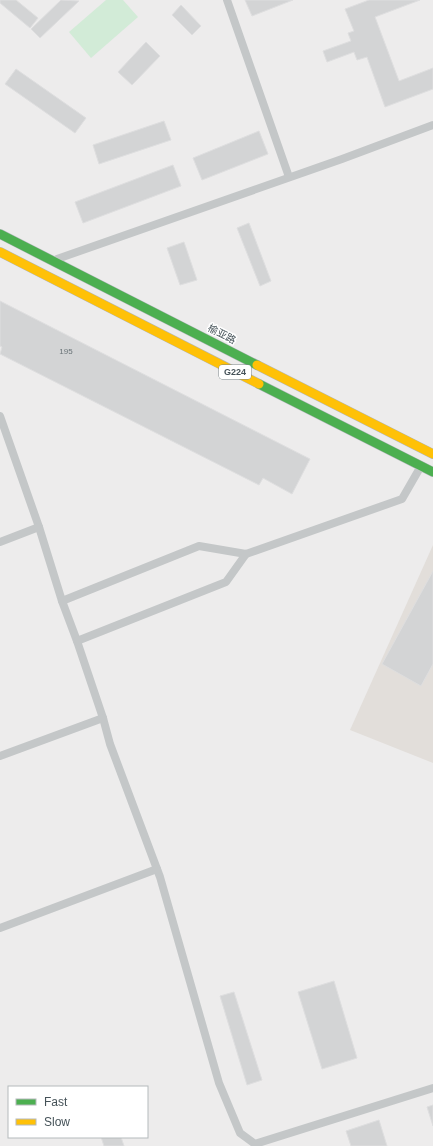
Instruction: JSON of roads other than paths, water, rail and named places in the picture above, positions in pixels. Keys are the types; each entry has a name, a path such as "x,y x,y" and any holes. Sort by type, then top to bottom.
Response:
{"highway":[{"name":"榆亚路","path":"0,234 433,454"},
{"name":"G224","path":"0,252 433,472"}],"lane":[{"path":"227,0 289,177"},
{"path":"52,260 433,125"},
{"path":"0,416 39,528 62,601 78,641 104,718 110,744 157,870 219,1083 240,1133 255,1144 433,1088"},
{"path":"62,601 199,546 246,554 402,499 421,466"},
{"path":"0,542 39,528"},
{"path":"78,641 226,582 246,554"},
{"path":"0,756 104,718"},
{"path":"0,928 157,870"}]}
